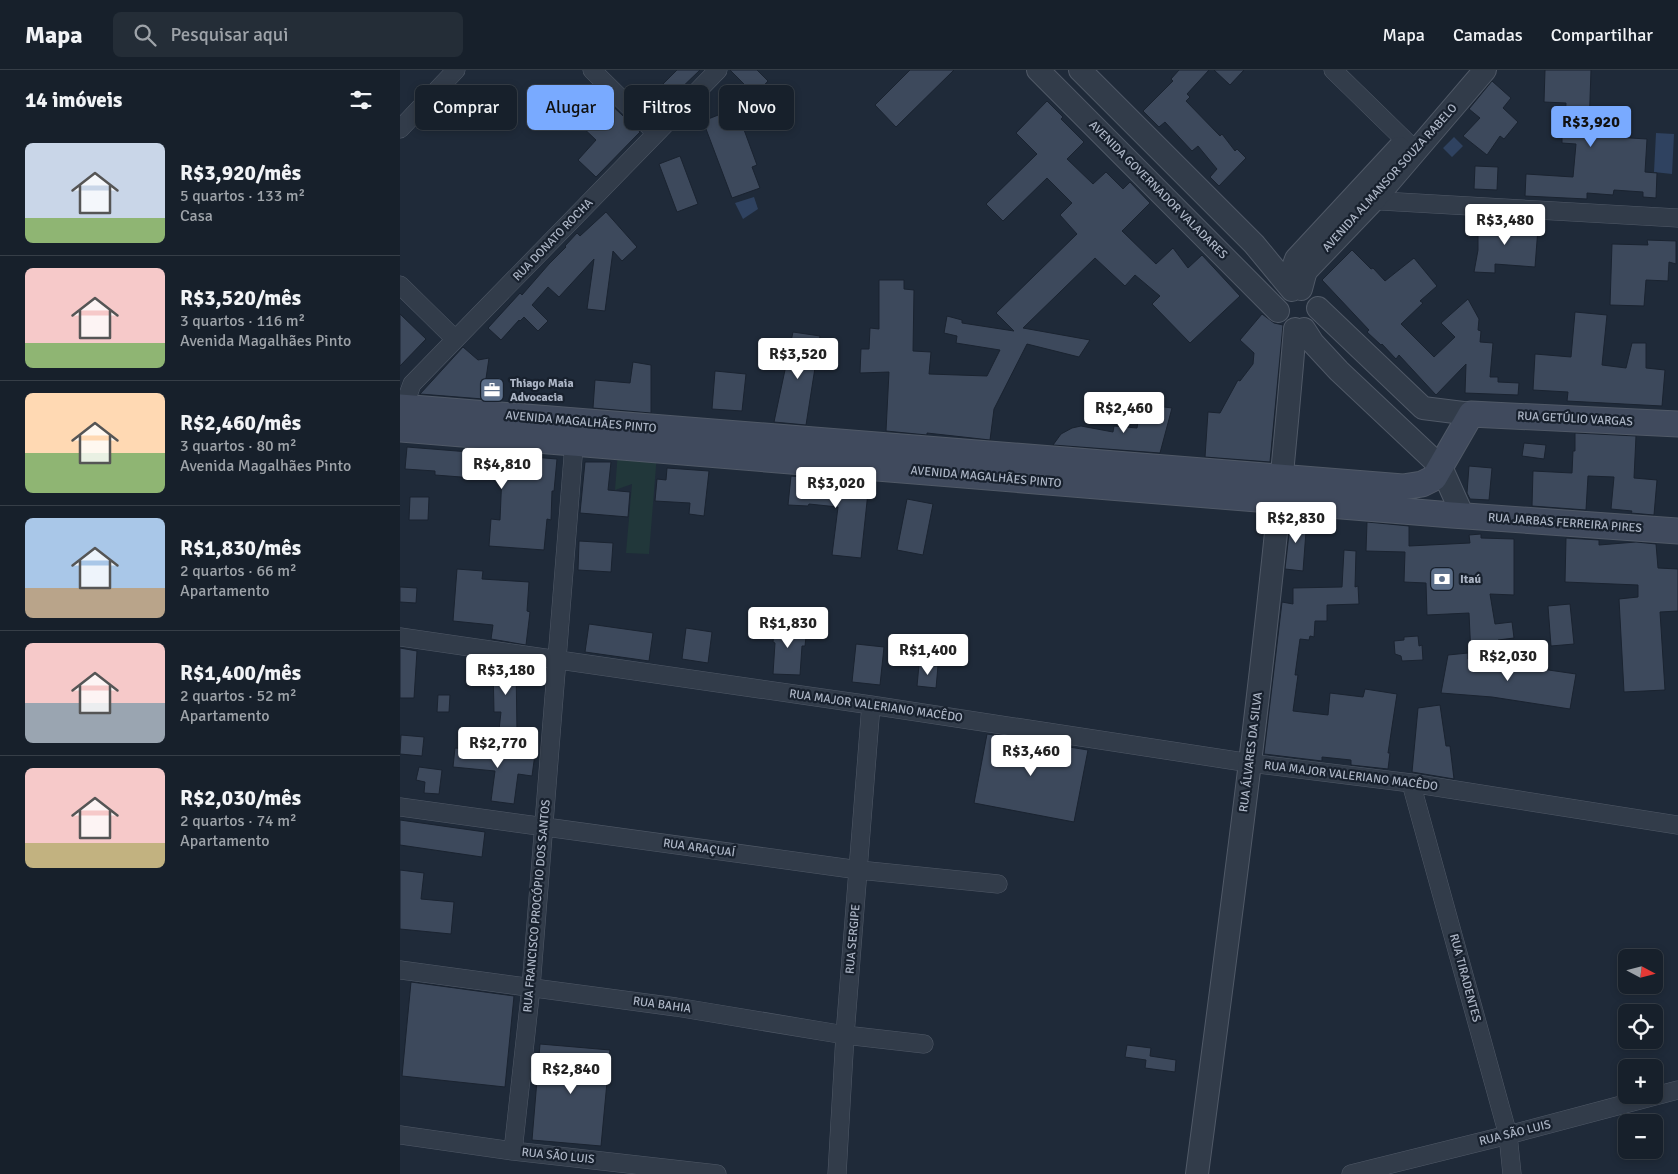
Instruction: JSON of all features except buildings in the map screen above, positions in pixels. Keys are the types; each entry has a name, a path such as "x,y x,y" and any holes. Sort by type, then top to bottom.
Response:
{"main road":[{"path":"1441,467 1471,414"},
{"name":"RUA GETÚLIO VARGAS","path":"1471,414 1678,424"},
{"name":"AVENIDA MAGALHÃES PINTO","path":"401,415 575,432 984,465 1282,477 1403,487 1422,484 1434,478 1441,467"},
{"name":"AVENIDA MAGALHÃES PINTO","path":"984,465 1280,501 1457,515"},
{"name":"RUA JARBAS FERREIRA PIRES","path":"1457,515 1678,531"}],"street":[{"path":"400,129 456,70"},
{"path":"592,70 656,133"},
{"name":"RUA DONATO ROCHA","path":"401,415 412,384 718,70"},
{"name":"AVENIDA GOVERNADOR VALADARES","path":"1038,70 1278,311"},
{"path":"1333,70 1411,146"},
{"name":"AVENIDA ALMANSOR SOUZA RABELO","path":"1296,290 1307,270 1373,201 1467,70"},
{"name":"AVENIDA ALMANSOR SOUZA RABELO","path":"1296,290 1292,270 1296,259 1351,199 1411,146 1485,70"},
{"path":"1071,102 1085,75 1254,244 1296,290 1310,293 1316,299 1317,317 1312,324 1300,329"},
{"path":"1351,199 1678,218"},
{"path":"400,285 455,340"},
{"path":"1296,290 1285,295 1280,302 1278,311 1281,320 1287,326 1300,329 1339,371 1441,467 1457,515"},
{"name":"RUA GETÚLIO VARGAS","path":"1318,308 1423,408 1471,414"},
{"name":"RUA ÁLVARES DA SILVA","path":"1198,1174 1250,764 1300,329"},
{"name":"RUA FRANCISCO PROCÓPIO DOS SANTOS","path":"513,1151 531,987 575,432"},
{"name":"RUA MAJOR VALERIANO MACÊDO","path":"400,637 871,705 1250,764 1411,783 1678,825"},
{"name":"RUA SERGIPE","path":"837,1174 845,1035 871,705"},
{"name":"RUA TIRADENTES","path":"1411,783 1508,1135 1512,1174"},
{"name":"RUA ARAÇUAÍ","path":"400,807 859,870 998,884"},
{"name":"RUA BAHIA","path":"400,970 676,1007 845,1035 924,1044"},
{"name":"RUA SÃO LUIS","path":"1350,1174 1678,1090"},
{"name":"RUA SÃO LUIS","path":"400,1135 513,1151 717,1174"}],"green space":[{"path":"618,451 657,454 649,554 626,553 632,484 615,490"}],"water":[{"path":"1656,133 1674,134 1672,174 1654,172"},
{"path":"1454,137 1463,146 1452,157 1443,148"},
{"path":"754,197 758,209 743,219 735,203"}],"place":[{"name":"Thiago Maia Advocacia","path":"492,390"},
{"name":"Itaú","path":"1442,579"}]}
